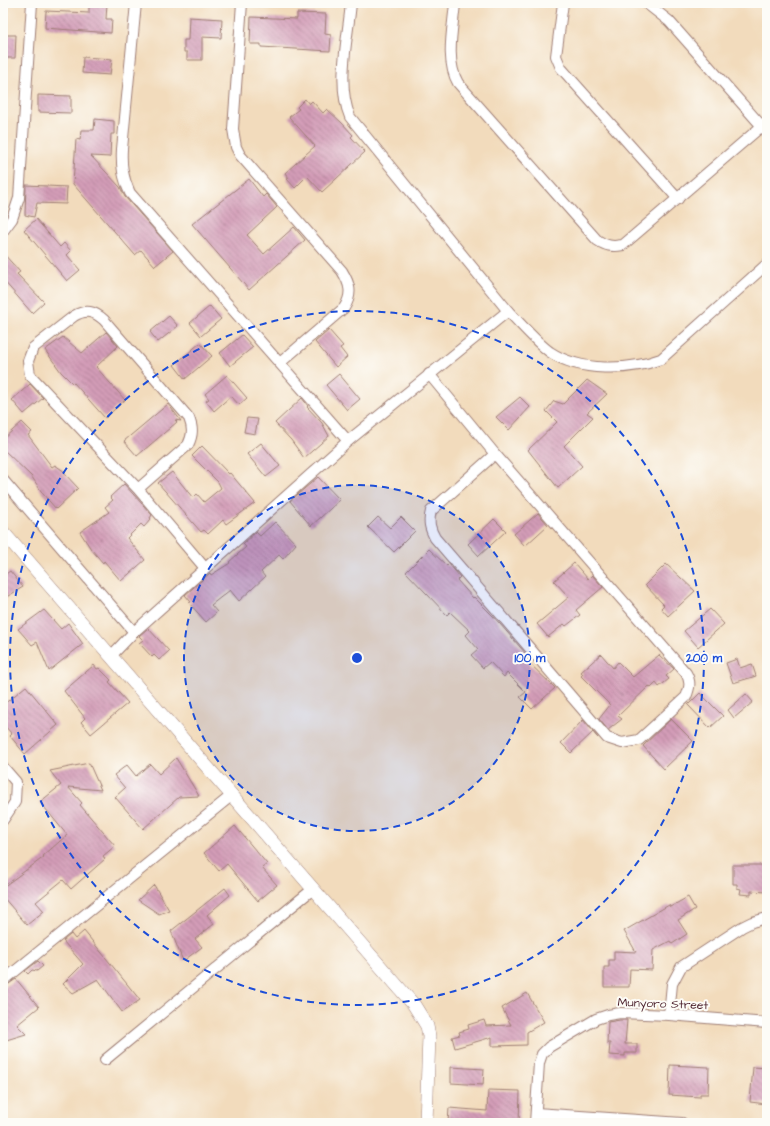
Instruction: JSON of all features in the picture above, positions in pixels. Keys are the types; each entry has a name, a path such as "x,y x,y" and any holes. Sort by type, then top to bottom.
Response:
{"street":[{"path":"3,231 12,219 19,198 32,3"},
{"path":"136,3 121,166 130,193 348,441"},
{"path":"242,3 233,129 236,147 240,155 342,271 350,290 349,300 344,308 280,362"},
{"path":"351,3 343,82 345,104 350,117 508,311 550,352 579,365 614,368 641,366 661,359 767,264"},
{"path":"455,3 451,63 453,75 458,83 597,240 605,245 615,247 623,245 764,129 669,22 646,3"},
{"path":"563,3 556,56 561,68 678,199"},
{"path":"138,489 188,445 192,436 192,426 189,418 104,320 97,314 90,311 81,312 33,348 28,361 30,375 138,489 206,568"},
{"path":"111,656 134,632 348,441 508,311"},
{"path":"429,374 495,454 686,673 690,680 690,688 686,697 639,740 622,743 607,738 435,538 430,529 429,518 431,511 495,454"},
{"path":"3,480 134,632"},
{"path":"3,532 414,1005 427,1026 430,1050 426,1123"},
{"path":"3,767 16,782 15,802 3,820"},
{"path":"3,981 231,796"},
{"path":"105,1060 313,889"},
{"path":"669,1015 672,984 681,967 742,927 756,920 767,918"},
{"name":"Munyoro Street","path":"535,1118 539,1063 542,1054 549,1047 596,1019 620,1013 669,1015 767,1023"},
{"path":"535,1118 682,1123"}],"building":[{"path":"89,3 107,3 106,19 112,19 111,33 45,28 46,11 89,13"},
{"path":"297,13 326,14 325,34 331,35 330,51 261,47 261,44 250,44 251,17 297,19"},
{"path":"189,17 222,19 221,38 202,37 202,60 187,60 187,52 184,52 184,40 188,40"},
{"path":"3,35 16,35 15,58 3,58"},
{"path":"83,57 112,59 110,75 82,73"},
{"path":"38,95 71,96 71,113 38,112"},
{"path":"305,99 309,104 312,101 323,113 327,109 353,135 351,137 365,152 322,192 307,176 295,188 287,179 289,178 285,173 315,146 289,117 299,109 297,107"},
{"path":"95,119 114,121 114,134 111,134 110,157 91,156 120,187 125,197 173,251 155,266 141,250 135,255 73,184 76,139 80,140 81,130 94,130"},
{"path":"249,179 263,197 266,194 277,207 247,235 264,254 294,227 305,240 249,290 192,224"},
{"path":"26,185 67,187 66,204 37,203 34,217 25,215"},
{"path":"36,219 60,247 64,243 71,251 67,255 80,270 67,281 24,230"},
{"path":"3,253 20,272 17,274 44,302 32,313 3,280"},
{"path":"210,306 221,319 201,336 190,323"},
{"path":"169,316 178,326 158,342 150,332"},
{"path":"329,330 343,346 340,348 347,357 336,367 315,342"},
{"path":"106,332 118,346 96,367 125,400 105,418 74,383 73,384 61,372 45,350 63,337 82,353"},
{"path":"242,335 253,347 230,366 220,353"},
{"path":"200,343 212,356 185,379 174,365"},
{"path":"339,374 360,399 347,410 326,385"},
{"path":"227,375 247,398 239,405 231,396 214,411 206,401 209,399 205,394"},
{"path":"587,380 607,394 587,413 593,417 564,446 582,466 558,488 528,450 557,422 546,411 554,401 563,404"},
{"path":"30,384 43,398 24,414 12,400"},
{"path":"520,397 530,407 509,430 496,417"},
{"path":"302,398 308,406 307,407 322,423 329,436 304,458 291,440 275,423"},
{"path":"168,404 181,421 175,420 177,422 137,456 124,441"},
{"path":"247,418 258,419 255,434 244,432"},
{"path":"22,422 32,432 28,435 52,467 55,465 65,472 64,473 78,488 56,509 43,494 32,477 3,449 3,439"},
{"path":"261,443 280,466 266,477 247,454"},
{"path":"202,446 229,474 230,473 255,503 226,524 223,520 208,534 204,530 201,532 158,483 172,472 193,498 197,494 204,502 221,488 218,482 192,456"},
{"path":"318,477 340,500 311,526 290,501"},
{"path":"124,484 152,515 150,518 151,519 144,527 141,524 127,538 145,560 121,581 104,561 103,563 91,549 80,532 109,512 105,507 113,500 110,497"},
{"path":"538,513 548,525 525,546 514,534"},
{"path":"378,517 390,528 401,517 415,531 394,552 368,527"},
{"path":"494,519 506,531 479,556 468,544"},
{"path":"275,522 296,544 283,559 279,555 261,572 265,577 239,601 230,590 211,605 217,612 206,622 189,603 191,602 185,595 210,573 211,575 230,563 229,562 246,547 243,544 256,532 260,536"},
{"path":"429,549 447,566 449,564 460,577 457,580 473,598 474,597 493,616 527,655 524,658 555,688 532,709 520,697 526,692 507,673 504,677 490,662 483,668 471,655 478,649 466,635 470,631 450,612 447,615 406,572"},
{"path":"574,563 588,579 592,575 603,587 576,610 580,615 566,626 564,624 548,637 537,624 569,597 554,581"},
{"path":"666,564 695,591 668,616 661,608 664,605 645,585"},
{"path":"10,571 23,587 3,599 3,576"},
{"path":"710,609 724,624 698,647 684,631"},
{"path":"44,610 61,629 68,623 83,644 49,671 37,642 32,645 18,629"},
{"path":"148,628 169,651 159,660 154,655 152,657 139,643 143,640 139,636"},
{"path":"601,654 613,668 618,662 633,677 659,655 674,669 666,676 669,679 659,687 656,683 651,688 649,686 618,716 622,719 608,730 599,719 610,705 581,676 583,674 581,672"},
{"path":"737,659 740,668 752,664 756,676 733,683 726,663"},
{"path":"94,665 111,680 109,682 128,703 91,734 81,722 85,718 64,691"},
{"path":"26,686 58,725 25,754 10,736 12,734 3,724 6,721 3,718 3,705"},
{"path":"700,693 723,716 710,728 688,705"},
{"path":"746,694 753,702 734,718 728,710"},
{"path":"671,719 693,741 664,769 643,746"},
{"path":"583,720 593,732 571,753 561,743"},
{"path":"176,758 199,796 179,797 143,829 115,797 125,788 114,775 127,765 136,776 150,764 159,774"},
{"path":"89,763 101,790 68,787 82,803 80,805 115,846 103,856 105,859 71,889 63,880 36,902 44,911 27,925 3,897 3,887 44,857 43,856 67,835 40,802 61,785 50,771"},
{"path":"235,826 267,864 262,868 277,885 258,901 227,864 219,871 204,853"},
{"path":"733,865 767,865 767,892 751,891 751,895 740,894 741,889 737,888 737,884 733,884"},
{"path":"154,885 169,910 159,914 138,900"},
{"path":"225,888 230,895 207,915 214,924 195,939 202,947 183,961 171,931"},
{"path":"688,897 695,909 678,920 687,934 672,944 670,941 653,950 652,970 630,969 629,987 604,987 604,967 609,967 609,960 614,960 614,951 636,952 624,931 669,905 670,907"},
{"path":"84,931 140,1000 122,1012 98,979 73,993 63,984 83,964 63,941 71,934 75,939"},
{"path":"38,961 43,966 37,971 32,970 28,974 25,971"},
{"path":"16,979 39,1007 17,1025 26,1034 3,1041 3,988"},
{"path":"527,993 544,1022 527,1032 527,1045 492,1046 492,1037 455,1048 452,1037 460,1035 459,1032 469,1029 468,1025 484,1020 486,1026 511,1025 502,1008"},
{"path":"627,1020 625,1044 637,1044 637,1053 625,1053 625,1056 609,1055 610,1043 607,1043 608,1022"},
{"path":"670,1065 709,1067 708,1094 700,1094 700,1097 669,1095"},
{"path":"451,1067 484,1069 483,1085 451,1083"},
{"path":"753,1067 767,1068 767,1104 750,1102"},
{"path":"488,1090 520,1091 519,1123 448,1123 449,1108 487,1111"}]}
